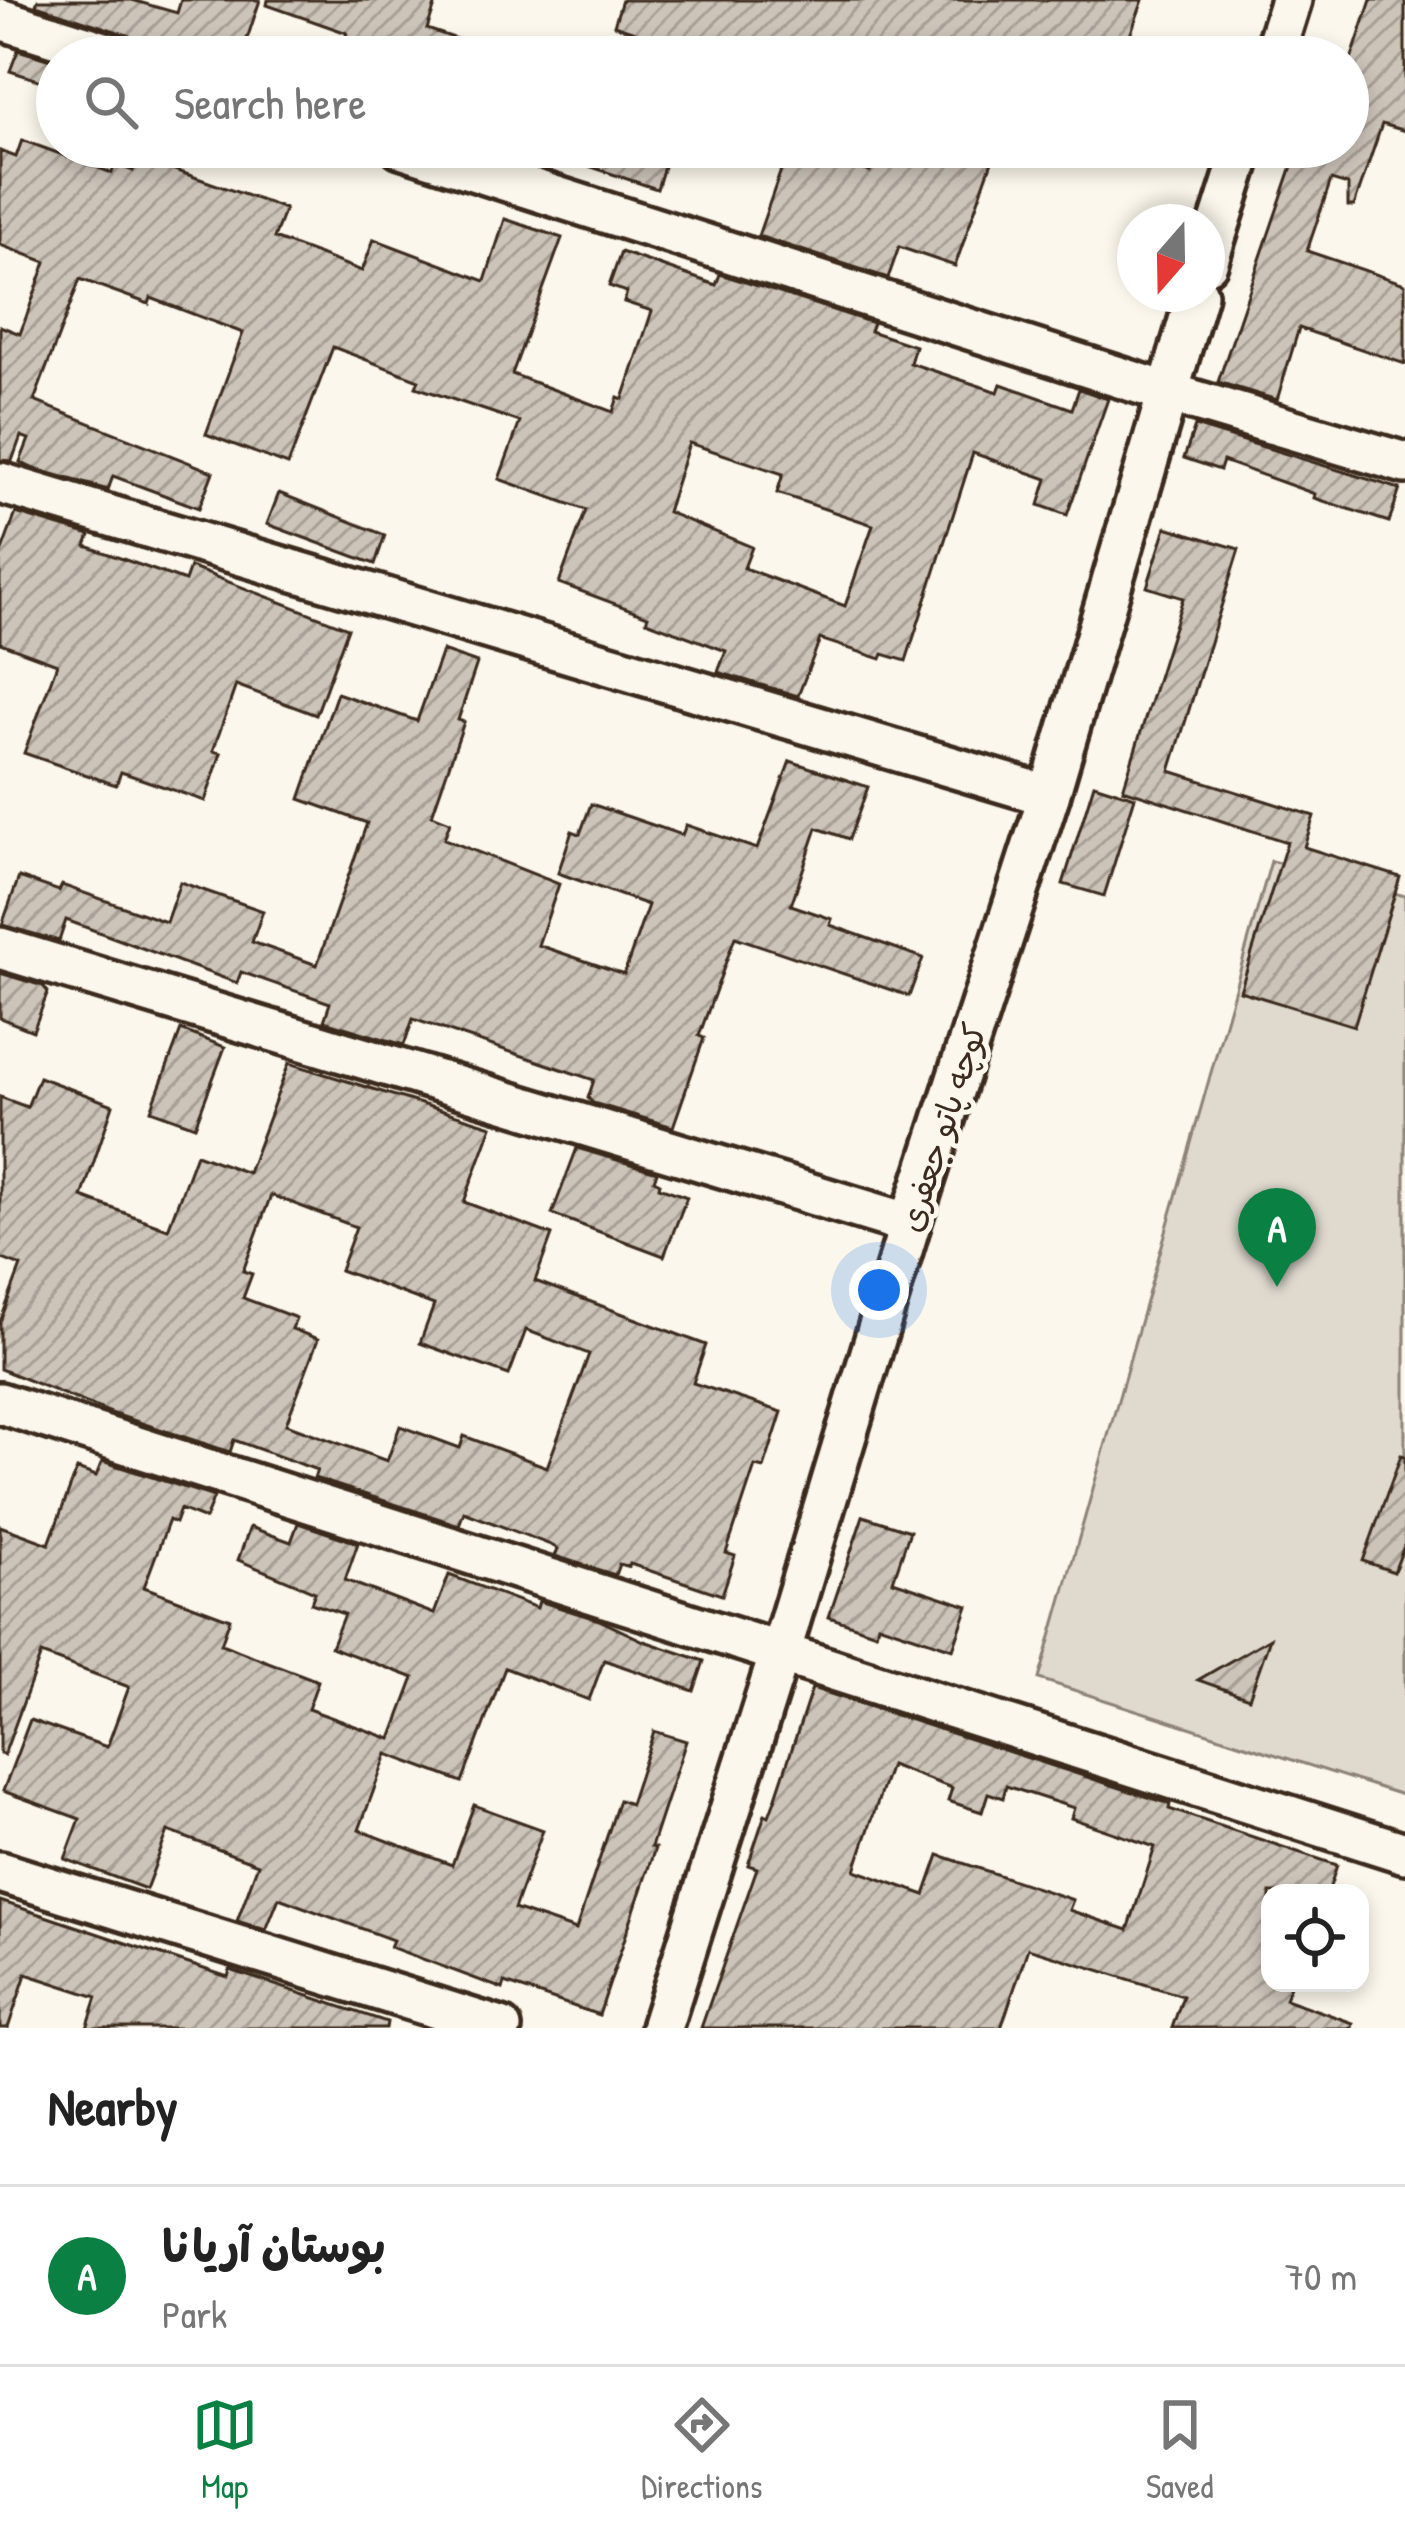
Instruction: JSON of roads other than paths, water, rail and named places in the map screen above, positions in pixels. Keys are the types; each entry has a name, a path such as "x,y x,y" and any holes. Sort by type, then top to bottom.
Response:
{"street":[{"path":"1280,36 1291,0"},
{"path":"0,19 54,36"},
{"path":"467,168 1166,392 1405,463"},
{"path":"1225,207 1237,168"},
{"name":"کوچه پاتو جعفری","path":"661,2028 910,1224 1049,796 1191,312"},
{"path":"0,483 1049,796"},
{"path":"0,948 910,1224"},
{"path":"0,1402 1405,1853"},
{"path":"0,1872 502,2028"}],"place":[{"name":"بوستان آریانا","path":"1277,1287"}]}
